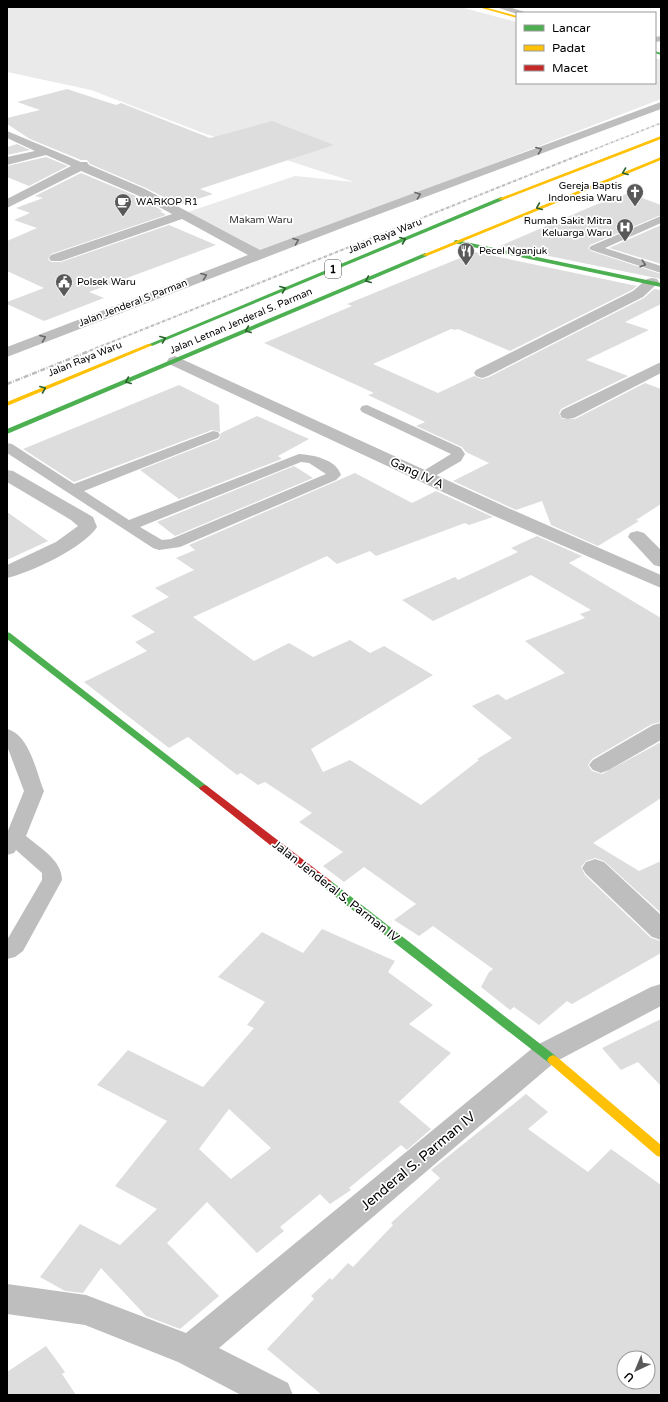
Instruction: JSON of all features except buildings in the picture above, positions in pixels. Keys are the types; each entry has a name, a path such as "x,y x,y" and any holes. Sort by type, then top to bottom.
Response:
{"main road":[{"path":"480,7 516,16"},
{"name":"Jalan Raya Waru","path":"7,404 543,182 661,137"},
{"name":"Jalan Letnan Jenderal S. Parman","path":"7,432 575,192 661,158"},
{"path":"543,182 557,190 575,192"},
{"path":"456,242 656,284"},
{"name":"Jalan Jenderal S. Parman IV","path":"7,635 545,1054 661,1152"}],"street":[{"name":"Jalan Jenderal S Parman","path":"7,352 258,255 661,105"},
{"path":"7,134 43,152"},
{"path":"7,140 43,152 80,167 146,201 179,215 258,255"},
{"path":"7,161 43,152"},
{"path":"7,204 80,167"},
{"path":"56,258 179,215"},
{"path":"482,373 656,284"},
{"name":"Gang IV A","path":"175,361 661,582"},
{"path":"568,414 661,367"},
{"path":"7,475 86,521 88,527 84,534 72,541 7,572"},
{"path":"637,537 661,561"},
{"path":"601,765 661,730"},
{"path":"595,868 661,930"},
{"name":"Jenderal S. Parman IV","path":"190,1352 545,1054 661,994"},
{"path":"7,1299 86,1310 190,1352 276,1395"}],"lane":[{"path":"500,7 520,12"},
{"path":"661,219 595,248 661,270"},
{"path":"366,409 456,451 458,454 456,458 425,476"},
{"path":"73,490 213,436"},
{"path":"7,447 128,526 159,545 174,544 334,475 333,472 313,459 299,458 128,526"},
{"path":"7,735 17,746 34,791 11,843 49,867 52,873 52,880 15,946 7,951"}],"green space":[{"name":"Makam Waru","path":"7,7 460,7 516,22 516,84 656,84 656,58 661,60 661,99 259,254 185,213 295,176 354,182 203,133 91,90 7,72"}],"railway":[{"path":"585,153 661,123"},
{"path":"84,353 587,152"},
{"path":"7,384 87,352"}],"traffic: fast":[{"path":"656,52 661,54"},
{"path":"150,345 501,199"},
{"path":"456,242 661,285"},
{"path":"7,432 425,255"},
{"path":"7,635 204,788"},
{"path":"327,884 553,1060"}],"traffic: slow":[{"path":"480,7 516,17"},
{"path":"501,199 661,137"},
{"path":"425,255 661,158"},
{"path":"7,404 150,345"},
{"path":"553,1060 661,1152"}],"traffic: jam":[{"path":"204,788 327,884"}],"place":[{"name":"Gereja Baptis Indonesia Waru","path":"635,207"},
{"name":"WARKOP R1","path":"123,217"},
{"name":"Rumah Sakit Mitra Keluarga Waru","path":"625,242"},
{"name":"Pecel Nganjuk","path":"466,266"},
{"name":"Polsek Waru","path":"64,297"}]}
